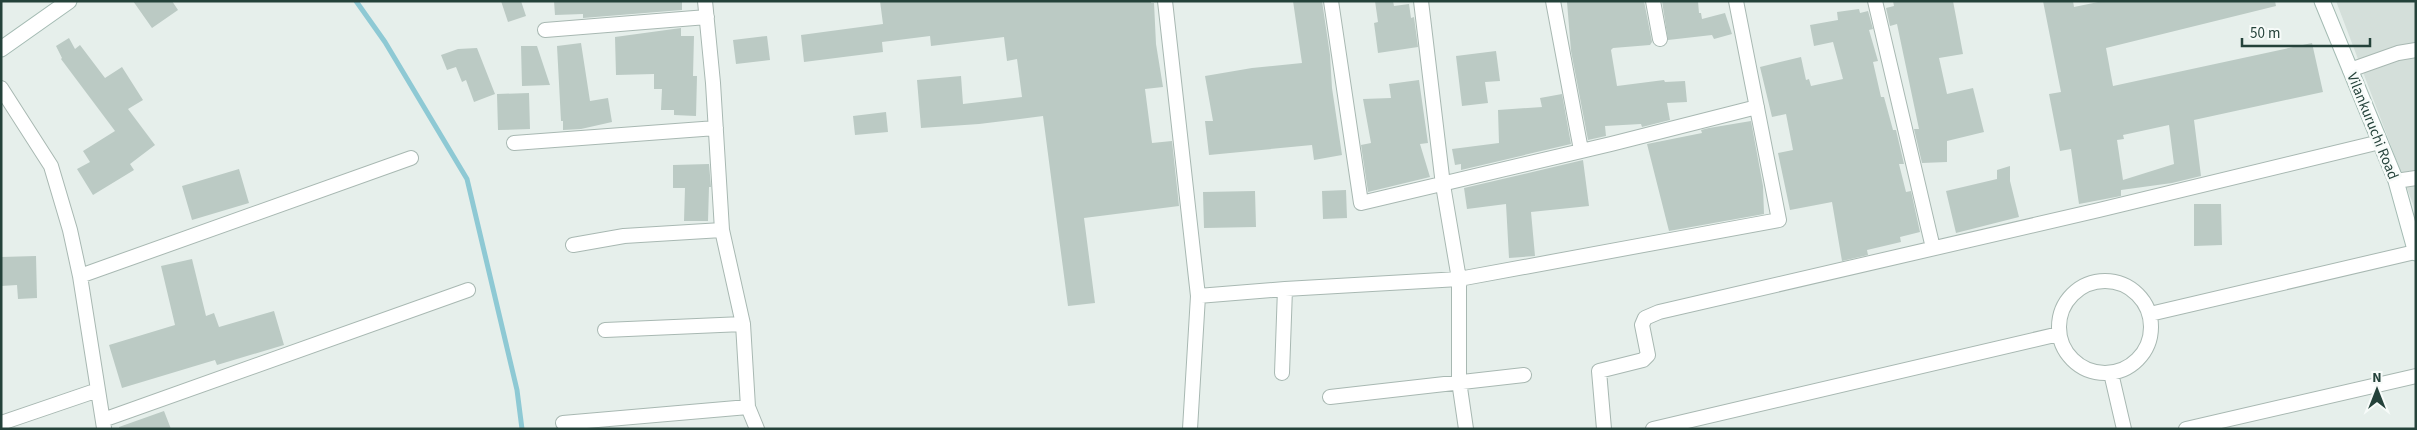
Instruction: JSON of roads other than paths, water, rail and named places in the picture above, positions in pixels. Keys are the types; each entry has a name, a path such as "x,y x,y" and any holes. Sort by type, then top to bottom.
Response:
{"main road":[{"path":"1,49 69,1"},
{"name":"Vilankuruchi Road","path":"2322,1 2396,180 2416,252"}],"street":[{"path":"705,1 716,128 722,230 743,324 748,407 757,429"},
{"path":"1166,1 1198,296 1190,429"},
{"path":"1331,1 1362,204 1757,107"},
{"path":"1421,1 1443,185 1459,279 1459,381 1466,429"},
{"path":"1553,1 1581,150"},
{"path":"1653,1 1660,40"},
{"path":"1198,296 1459,279 1779,220 1736,1"},
{"path":"1875,1 1933,248"},
{"path":"545,30 707,17"},
{"path":"2350,70 2398,53 2416,50"},
{"path":"1,88 50,166 70,230 80,276 104,424 468,290"},
{"path":"514,143 716,128"},
{"path":"1604,429 1599,371 1643,360 1648,355 1642,325 1646,318 1659,312 2100,210 2380,142"},
{"path":"80,276 411,158"},
{"path":"2396,180 2416,178"},
{"path":"573,245 624,236 722,230"},
{"path":"2150,314 2416,252"},
{"path":"2103,280 2118,282 2132,289 2143,300 2150,314 2152,330 2148,345 2139,359 2126,368 2111,373 2083,368 2072,360 2063,348 2059,334 2059,319 2064,304 2074,292 2088,284 2103,280"},
{"path":"1282,372 1284,289"},
{"path":"605,330 743,324"},
{"path":"1653,429 2059,334"},
{"path":"2111,373 2124,429"},
{"path":"1330,398 1459,381 1524,375"},
{"path":"2186,429 2416,376"},
{"path":"1,423 98,390"},
{"path":"563,423 748,407"}],"waterway":[{"path":"356,1 385,42 467,179 517,390 522,429"}]}
